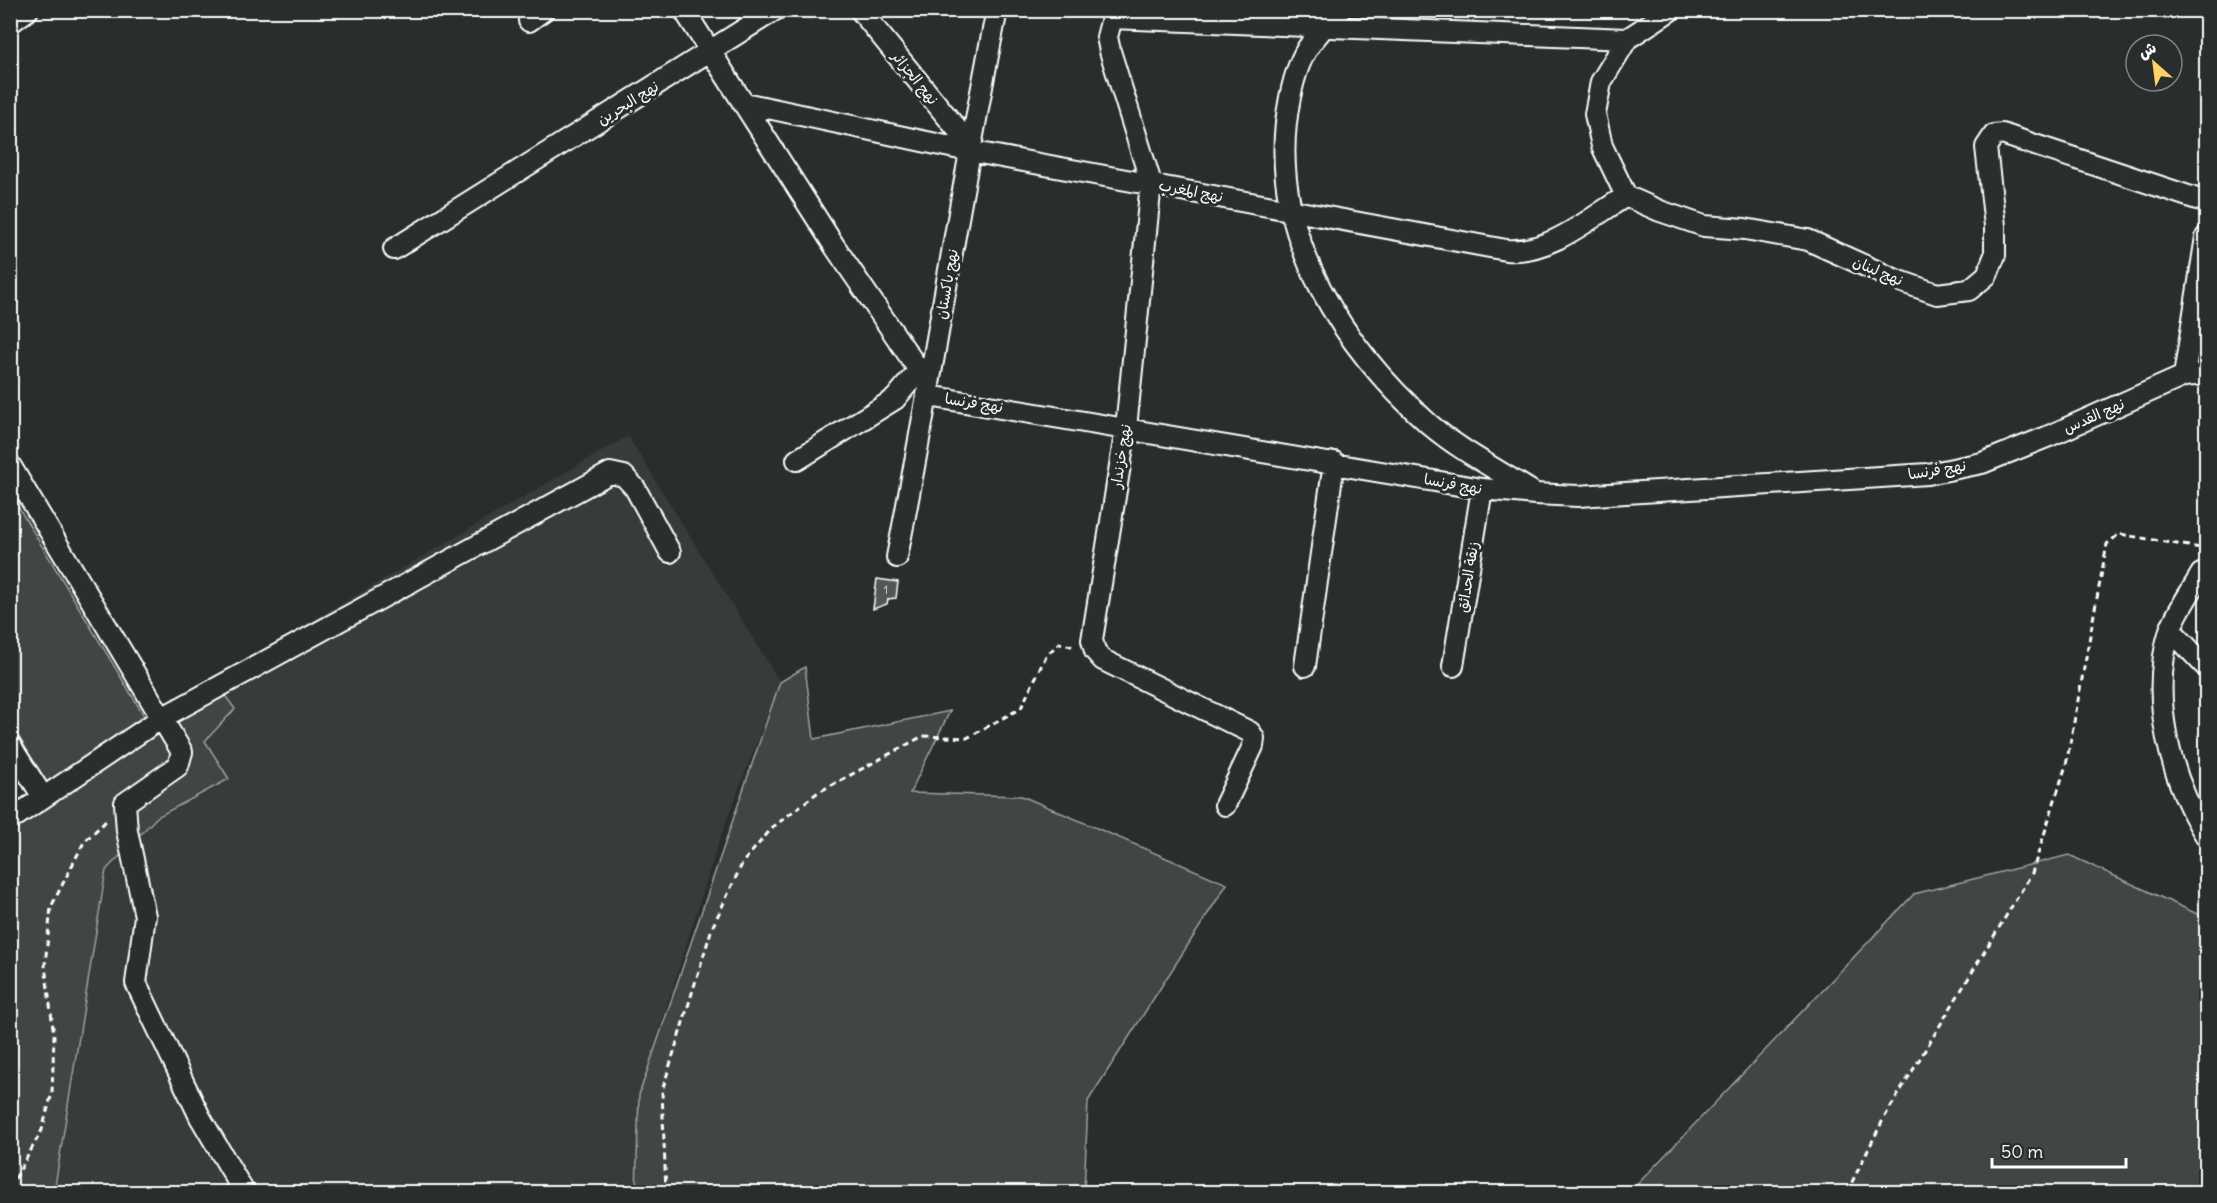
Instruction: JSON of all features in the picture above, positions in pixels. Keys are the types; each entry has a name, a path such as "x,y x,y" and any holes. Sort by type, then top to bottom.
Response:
{"street":[{"path":"10,23 28,10"},
{"path":"684,10 835,247 926,384 895,399 797,460"},
{"name":"نهج البحرين","path":"394,249 710,53 775,10"},
{"name":"نهج الجزائر","path":"860,10 969,148"},
{"name":"نهج باكستان","path":"897,557 969,148 997,10"},
{"path":"1340,10 1307,49 1288,104 1284,143 1289,210 1306,257 1320,288 1342,325 1390,388 1431,426 1535,494"},
{"path":"1626,196 1602,146 1595,114 1601,82 1627,39 1671,10"},
{"path":"1113,14 1324,28 1627,39"},
{"name":"نهج خزندار","path":"1095,651 1092,640 1126,428 1151,183 1110,51 1107,37 1113,14"},
{"name":"نهج المغرب","path":"744,103 1289,210 1522,251 1540,247 1626,196"},
{"name":"نهج لبنان","path":"1626,196 1660,212 1704,226 1745,229 1808,240 1894,279 1937,294 1970,290 1987,275 1995,255 1995,226 1986,147 1994,135 2002,134 2206,202"},
{"path":"2184,376 2206,242"},
{"name":"نهج القدس","path":"1982,462 2060,432 2184,376 2206,374"},
{"name":"نهج فرنسا","path":"926,384 1126,428 1482,489 1535,494 1578,496 1928,474 1982,462"},
{"path":"1305,666 1334,462"},
{"path":"10,465 76,571 160,719 182,752 182,760 178,766 125,803 127,831 145,916 136,983 200,1117 244,1192"},
{"path":"10,819 160,719 610,473 624,476 635,488 670,552"},
{"name":"زنقة الحدائق","path":"1453,666 1482,489"},
{"path":"2205,830 2168,750 2161,689 2171,630 2201,574 2206,572"},
{"path":"2171,630 2206,667"},
{"path":"1095,651 1103,660 1250,732 1254,738 1253,746 1225,805"},
{"path":"10,745 43,797"}],"path":[{"path":"1847,1192 1884,1118 2032,873 2066,765 2107,544 2119,534 2206,549"},
{"path":"666,1192 662,1092 712,928 743,862 773,827 817,793 923,736 967,738 1021,708 1046,656 1059,643 1095,651"},
{"path":"10,1188 42,1130 52,1093 54,1036 45,965 51,907 84,842 125,803"}],"shaded area":[{"path":"628,436 780,682 719,841 639,1095 636,1192 54,1192 106,870 157,817 228,779 205,741 235,709 213,679"},
{"path":"10,493 149,724 213,679 235,709 205,741 229,779 157,817 106,870 54,1192 11,1192 11,806 46,781 11,725"},
{"path":"805,667 814,739 950,711 910,793 1022,796 1227,884 1088,1101 1084,1192 636,1192 639,1095 780,682"},
{"path":"2069,855 2206,918 2206,1192 1630,1192 1914,894"}],"building":[{"path":"877,579 898,582 896,598 888,599 887,604 873,609"}]}
